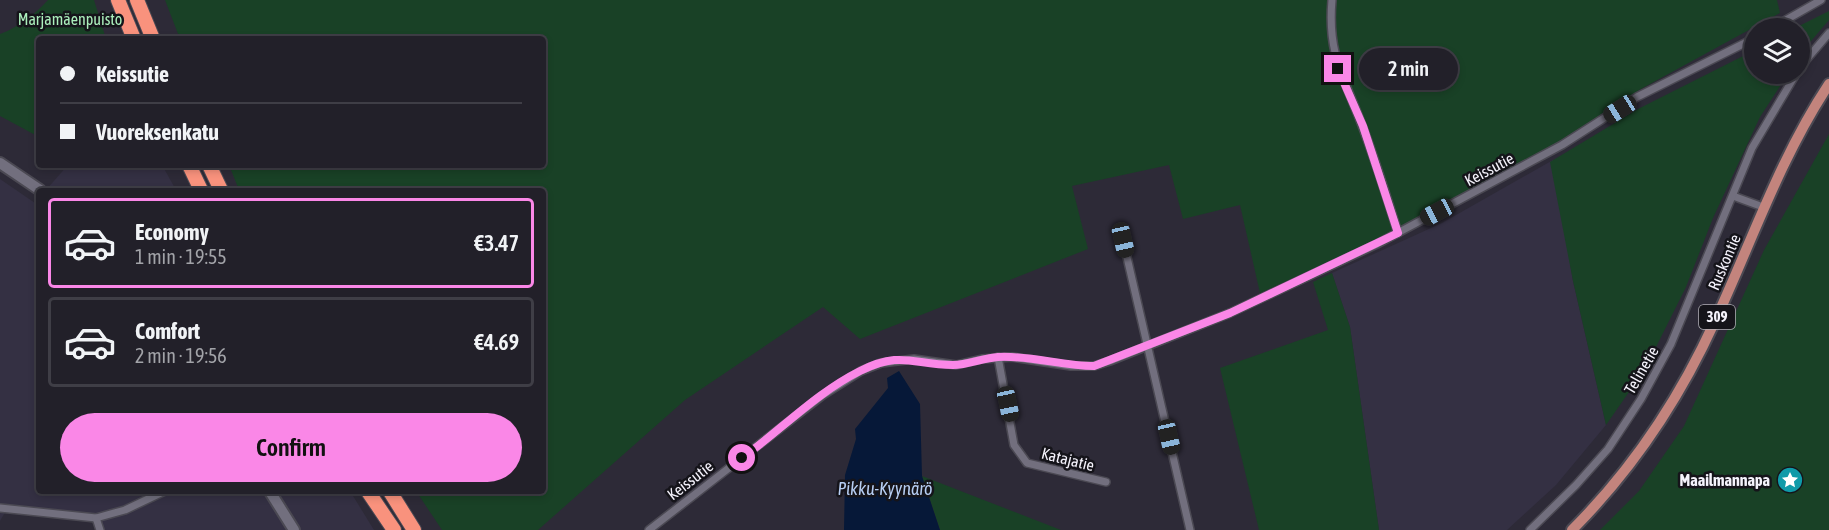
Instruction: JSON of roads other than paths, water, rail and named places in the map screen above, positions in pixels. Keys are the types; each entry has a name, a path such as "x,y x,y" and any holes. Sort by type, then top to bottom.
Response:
{"highway":[{"path":"118,0 133,36"},
{"path":"137,0 152,36"},
{"path":"190,168 200,188"},
{"path":"210,168 220,188"},
{"path":"370,494 394,530"},
{"path":"392,494 414,530"}],"main road":[{"name":"Ruskontie","path":"1572,530 1634,462 1676,398 1715,322 1763,207 1792,145 1829,84"},
{"path":"2,168 37,188"},
{"path":"272,494 294,530"}],"street":[{"path":"1332,0 1331,28 1335,57 1363,126 1398,233"},
{"path":"1790,18 1821,0"},
{"path":"1810,55 1829,33"},
{"name":"Keissutie","path":"649,530 823,395 861,371 896,359 956,365 998,357 1071,366 1094,366 1230,313 1398,233 1562,145 1637,97 1744,44"},
{"name":"Telinetie","path":"1530,530 1576,485 1608,449 1641,399 1671,344 1752,148 1790,84"},
{"path":"1733,196 1763,207"},
{"path":"1123,240 1190,530"},
{"name":"Katajatie","path":"998,357 1014,445 1020,456 1027,463 1106,482"},
{"path":"0,508 96,518 125,510 159,494"},
{"path":"96,518 100,530"}],"water":[{"name":"Pikku-Kyynärö","path":"899,371 920,404 922,476 940,530 844,530 845,475 856,439 855,429 888,388 887,378"}],"place":[{"name":"Maailmannapa","path":"1790,480"}],"park label":[{"name":"Marjamäenpuisto","path":"70,19"}]}
